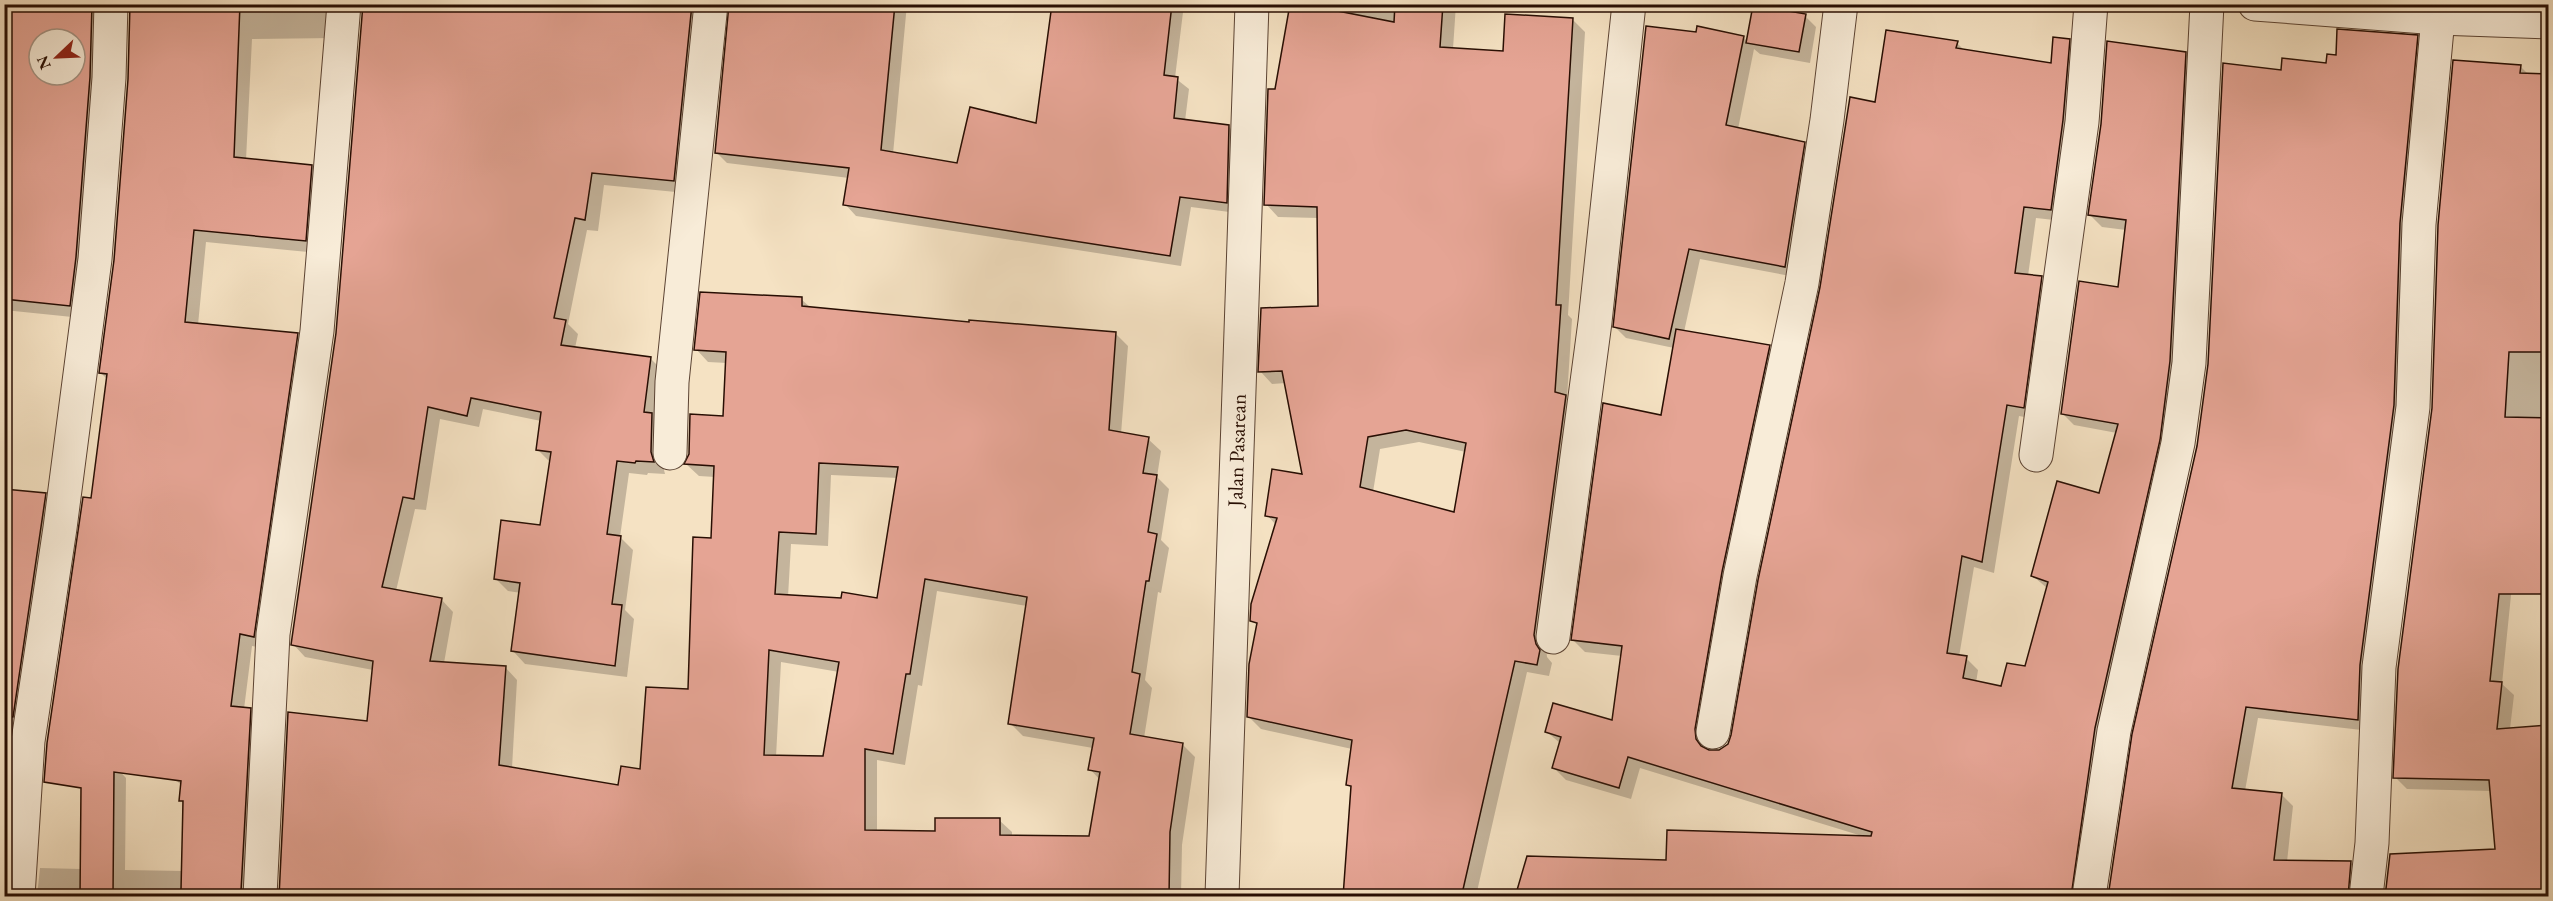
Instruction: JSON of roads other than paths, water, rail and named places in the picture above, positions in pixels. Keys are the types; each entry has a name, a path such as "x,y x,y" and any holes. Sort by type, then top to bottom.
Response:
{"street":[{"path":"18,897 28,741 62,516 95,259 109,78 111,4"},
{"path":"260,897 273,634 317,331 344,4"},
{"path":"670,453 672,382 711,4"},
{"name":"Jalan Pasarean","path":"1222,897 1252,4"},
{"path":"1553,637 1595,322 1629,4"},
{"path":"1713,732 1740,576 1802,283 1827,120 1841,4"},
{"path":"2036,455 2081,133 2091,4"},
{"path":"2089,897 2114,731 2178,443 2189,363 2206,4"},
{"path":"2255,4 2438,18 2548,21"},
{"path":"2366,897 2372,843 2379,667 2413,407 2419,224 2438,18"}]}
